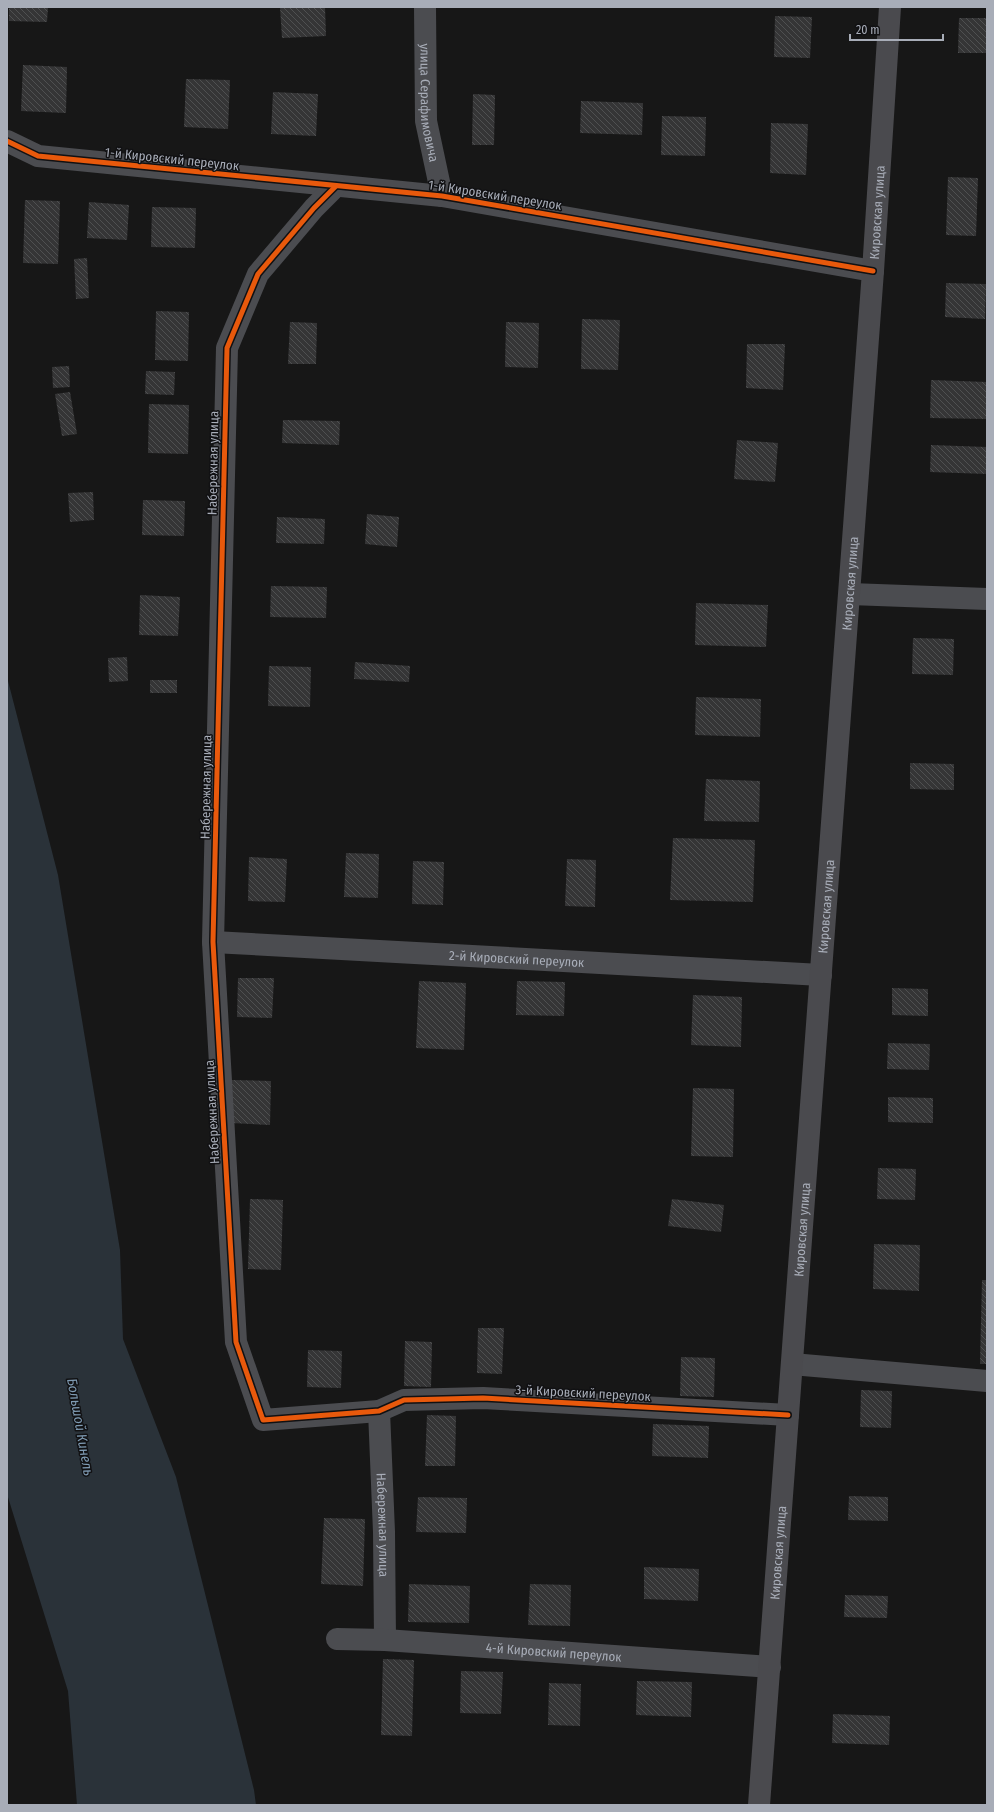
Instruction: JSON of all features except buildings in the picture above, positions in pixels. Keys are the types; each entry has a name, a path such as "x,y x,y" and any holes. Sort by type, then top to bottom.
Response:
{"main road":[{"name":"Кировская улица","path":"759,1805 850,594 890,7"}],"street":[{"name":"улица Серафимовича","path":"425,7 426,121 442,196"},
{"name":"1-й Кировский переулок","path":"7,141 38,156 442,196 873,271"},
{"name":"Набережная улица","path":"263,1420 236,1342 213,942 226,348 258,274 314,208 336,186"},
{"path":"850,594 987,599"},
{"name":"2-й Кировский переулок","path":"213,942 821,975"},
{"path":"792,1364 987,1381"},
{"name":"3-й Кировский переулок","path":"263,1420 379,1411 404,1400 482,1398 788,1415"},
{"name":"Набережная улица","path":"379,1411 384,1524 386,1640"},
{"name":"4-й Кировский переулок","path":"337,1639 386,1640 770,1667"}],"water":[{"name":"Большой Кинель","path":"7,677 58,875 120,1250 123,1339 176,1477 254,1790 256,1805 77,1805 68,1691 7,1494"}],"cycle path":[{"path":"7,141 38,156 442,196 873,271"},
{"path":"336,186 314,208 258,274 227,348 213,942 236,1342 263,1420 379,1411 404,1400 483,1398 788,1415"}]}
